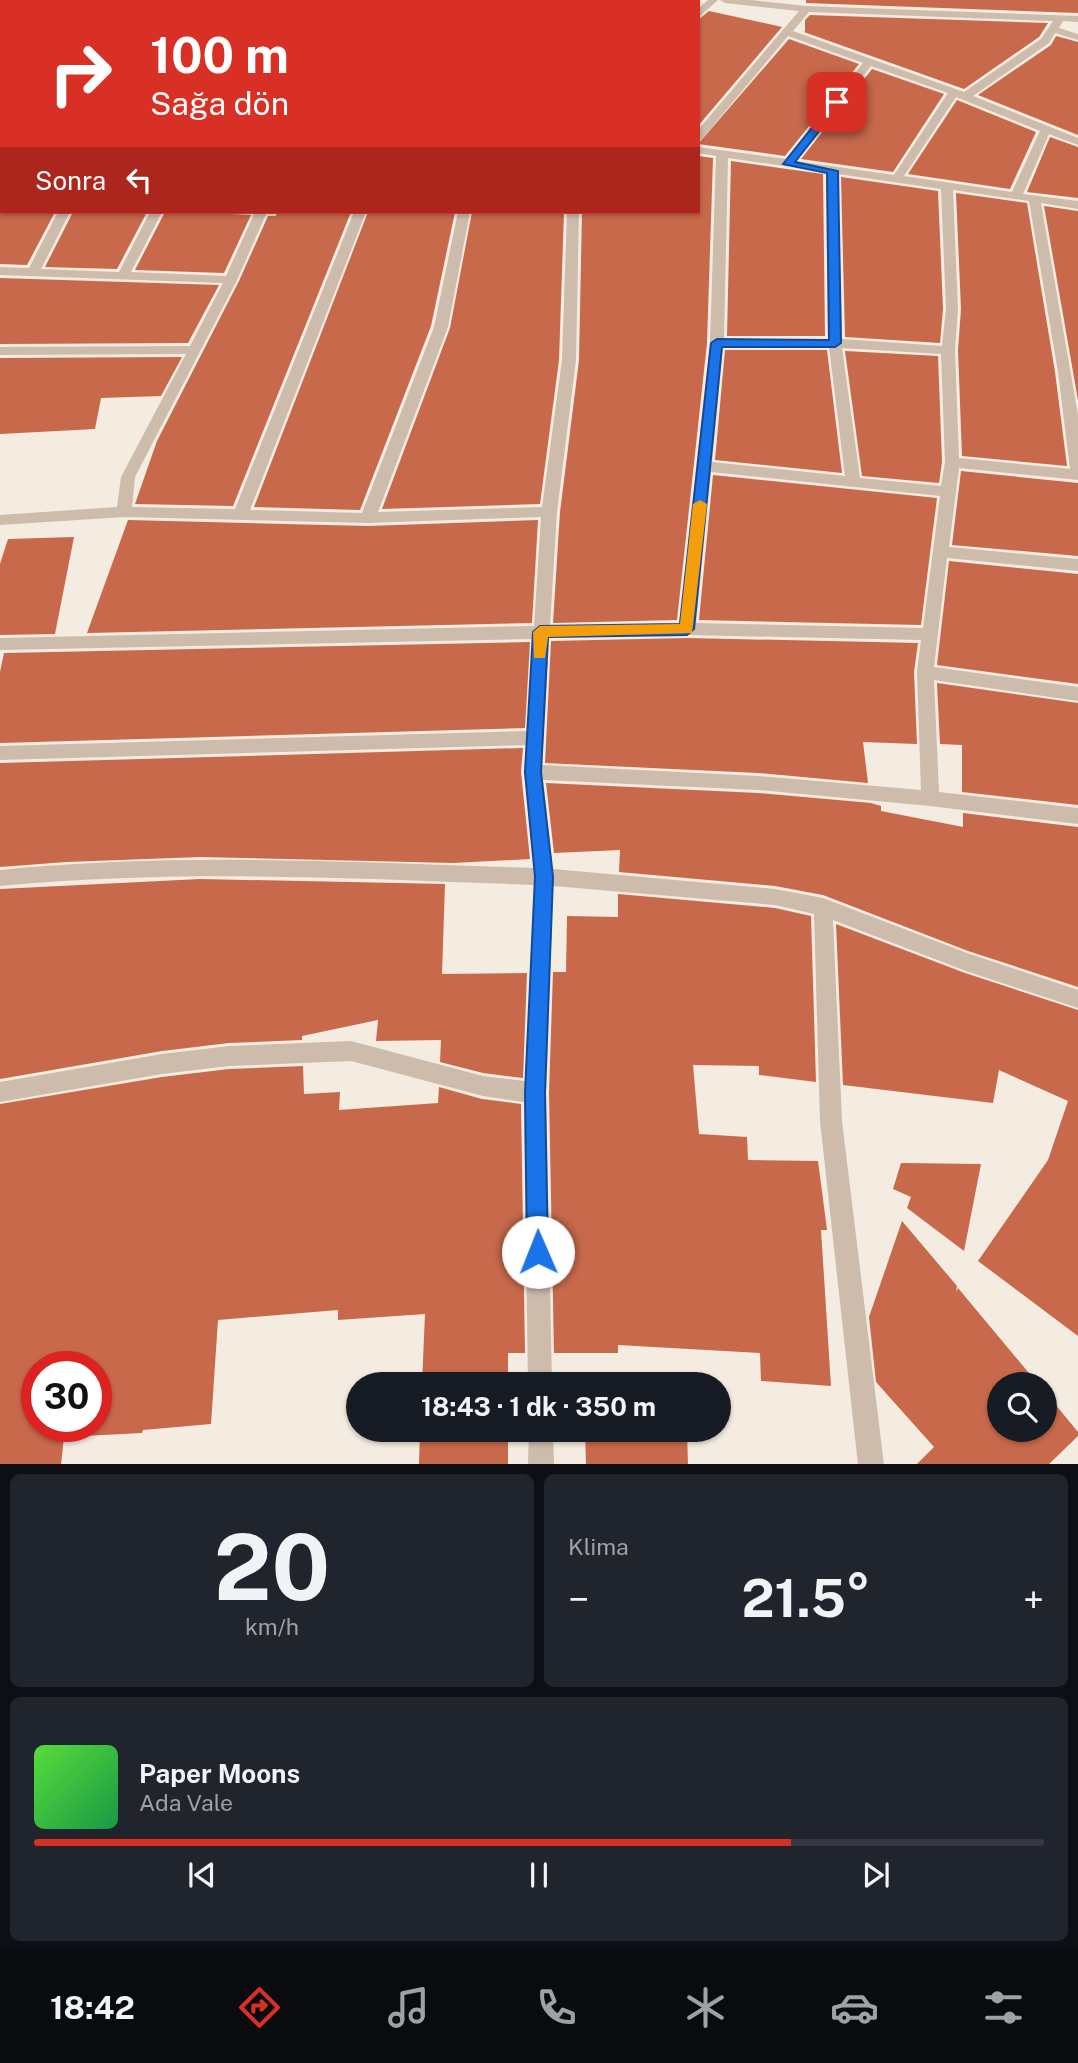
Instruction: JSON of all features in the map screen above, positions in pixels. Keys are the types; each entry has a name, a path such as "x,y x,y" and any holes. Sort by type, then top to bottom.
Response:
{"street":[{"path":"700,13 713,0"},
{"path":"725,0 782,3 806,9 879,5 978,10 1060,18 1074,15"},
{"path":"700,134 806,9"},
{"path":"965,97 1045,41 1060,18"},
{"path":"1053,29 1078,37"},
{"path":"786,32 954,92 1078,141"},
{"path":"788,164 870,61"},
{"path":"896,180 954,92"},
{"path":"1016,197 1046,129"},
{"path":"700,150 1078,205"},
{"path":"687,629 717,343 722,153"},
{"path":"832,171 835,343 853,482"},
{"path":"930,797 925,672 952,462 948,349 952,309 947,187"},
{"path":"952,462 1077,475 1071,372 1034,200"},
{"path":"34,271 63,214"},
{"path":"123,276 155,214"},
{"path":"124,512 128,477 231,280 260,214"},
{"path":"240,516 359,214"},
{"path":"368,518 441,327 464,214"},
{"path":"540,1372 535,1093 544,877 533,772 549,512 569,360 573,214"},
{"path":"0,271 231,280"},
{"path":"717,343 835,343 948,349"},
{"path":"0,351 194,350"},
{"path":"704,467 949,492"},
{"path":"0,520 124,512 368,518 549,512"},
{"path":"942,552 1078,565"},
{"path":"0,644 687,629 930,634"},
{"path":"925,672 1078,694"},
{"path":"0,753 535,738"},
{"path":"533,772 758,783 930,797 1078,816"},
{"path":"0,878 71,871 296,868 544,877 775,897 823,906 966,962 1078,999"},
{"path":"823,906 831,1121 871,1464"},
{"path":"0,1092 229,1056 351,1051 483,1086 535,1093"},
{"path":"541,1442 541,1464"}],"building":[{"path":"806,0 1078,0 1078,13 806,3"},
{"path":"709,11 782,27 700,124 700,18"},
{"path":"810,15 1048,23 1039,37 964,89 801,31 805,32 805,20"},
{"path":"1056,36 1078,42 1078,135 978,95 1051,45"},
{"path":"789,39 859,64 785,156 700,144"},
{"path":"872,69 944,94 893,172 801,159"},
{"path":"957,100 1036,132 1010,189 908,174"},
{"path":"1050,137 1078,147 1078,198 1027,192"},
{"path":"700,156 713,158 707,343 677,620 553,623 560,512 579,360 582,214 700,214"},
{"path":"731,161 823,174 825,336 727,336"},
{"path":"841,177 938,191 943,309 940,343 845,337"},
{"path":"956,193 1027,203 1055,372 1067,466 962,456 958,350 961,309"},
{"path":"1044,206 1078,211 1078,400"},
{"path":"0,214 54,214 27,265 0,264"},
{"path":"72,214 146,214 117,269 45,267"},
{"path":"164,214 251,215 224,273 135,270"},
{"path":"350,214 233,506 135,504 157,441 239,281 268,216"},
{"path":"367,214 455,214 431,326 360,510 254,507"},
{"path":"472,214 564,214 559,360 540,504 382,509 450,328"},
{"path":"0,278 219,285 188,343 0,344"},
{"path":"725,350 827,350 842,473 715,460"},
{"path":"845,351 938,356 942,462 939,483 862,476"},
{"path":"182,357 161,396 101,398 95,429 0,434 0,358"},
{"path":"961,471 1078,483 1078,556 952,545"},
{"path":"713,475 937,498 921,625 699,620"},
{"path":"128,520 368,526 538,520 532,623 87,633"},
{"path":"74,537 55,634 0,635 0,564 8,539"},
{"path":"949,561 1078,574 1078,684 937,665"},
{"path":"687,638 918,643 914,672 917,744 863,742 868,783 758,773 545,763 551,641"},
{"path":"530,642 525,728 0,743 0,672 4,653"},
{"path":"937,683 1078,703 1078,805 962,792 962,745 940,744"},
{"path":"523,748 521,772 530,859 453,863 200,857 0,867 0,763"},
{"path":"546,783 758,793 871,803 881,806 881,811 963,827 963,813 1078,827 1078,987 968,951 823,895 775,886 619,872 620,850 554,853"},
{"path":"200,879 445,884 442,974 527,973 523,1078 483,1073 440,1062 441,1040 376,1041 378,1020 302,1036 302,1040 229,1043 162,1051 0,1079 0,889"},
{"path":"618,894 775,908 811,916 816,1082 759,1075 759,1066 693,1065 699,1134 747,1137 748,1160 818,1161 827,1230 821,1230 831,1386 761,1381 760,1353 618,1345 618,1353 554,1353 549,1093 553,972 566,972 567,916 618,917"},
{"path":"836,924 965,973 1078,1010 1078,1336 978,1261 1048,1160 1068,1101 999,1070 993,1103 843,1085"},
{"path":"303,1066 304,1094 340,1092 339,1110 438,1103 439,1087 482,1099 521,1104 525,1353 508,1353 508,1372 423,1372 425,1314 338,1320 338,1310 218,1320 211,1424 112,1435 112,1351 21,1351 21,1442 63,1442 61,1464 0,1464 0,1104 162,1077 229,1069"},
{"path":"901,1163 981,1164 964,1251 907,1208 911,1197 893,1189"},
{"path":"902,1221 957,1286 956,1292 958,1288 1028,1372 987,1372 987,1442 1057,1442 1057,1407 1078,1432 1078,1436 1049,1464 917,1464 934,1447 876,1382 869,1317"},
{"path":"420,1442 508,1442 508,1464 419,1464"},
{"path":"585,1442 687,1442 688,1464 586,1464"}],"slow traffic":[{"path":"539,654 540,632 687,629 700,504"}],"route":[{"path":"538,1252 535,1093 544,877 533,772 540,632 687,629 717,343 835,343 832,171 788,164 837,102"}]}
